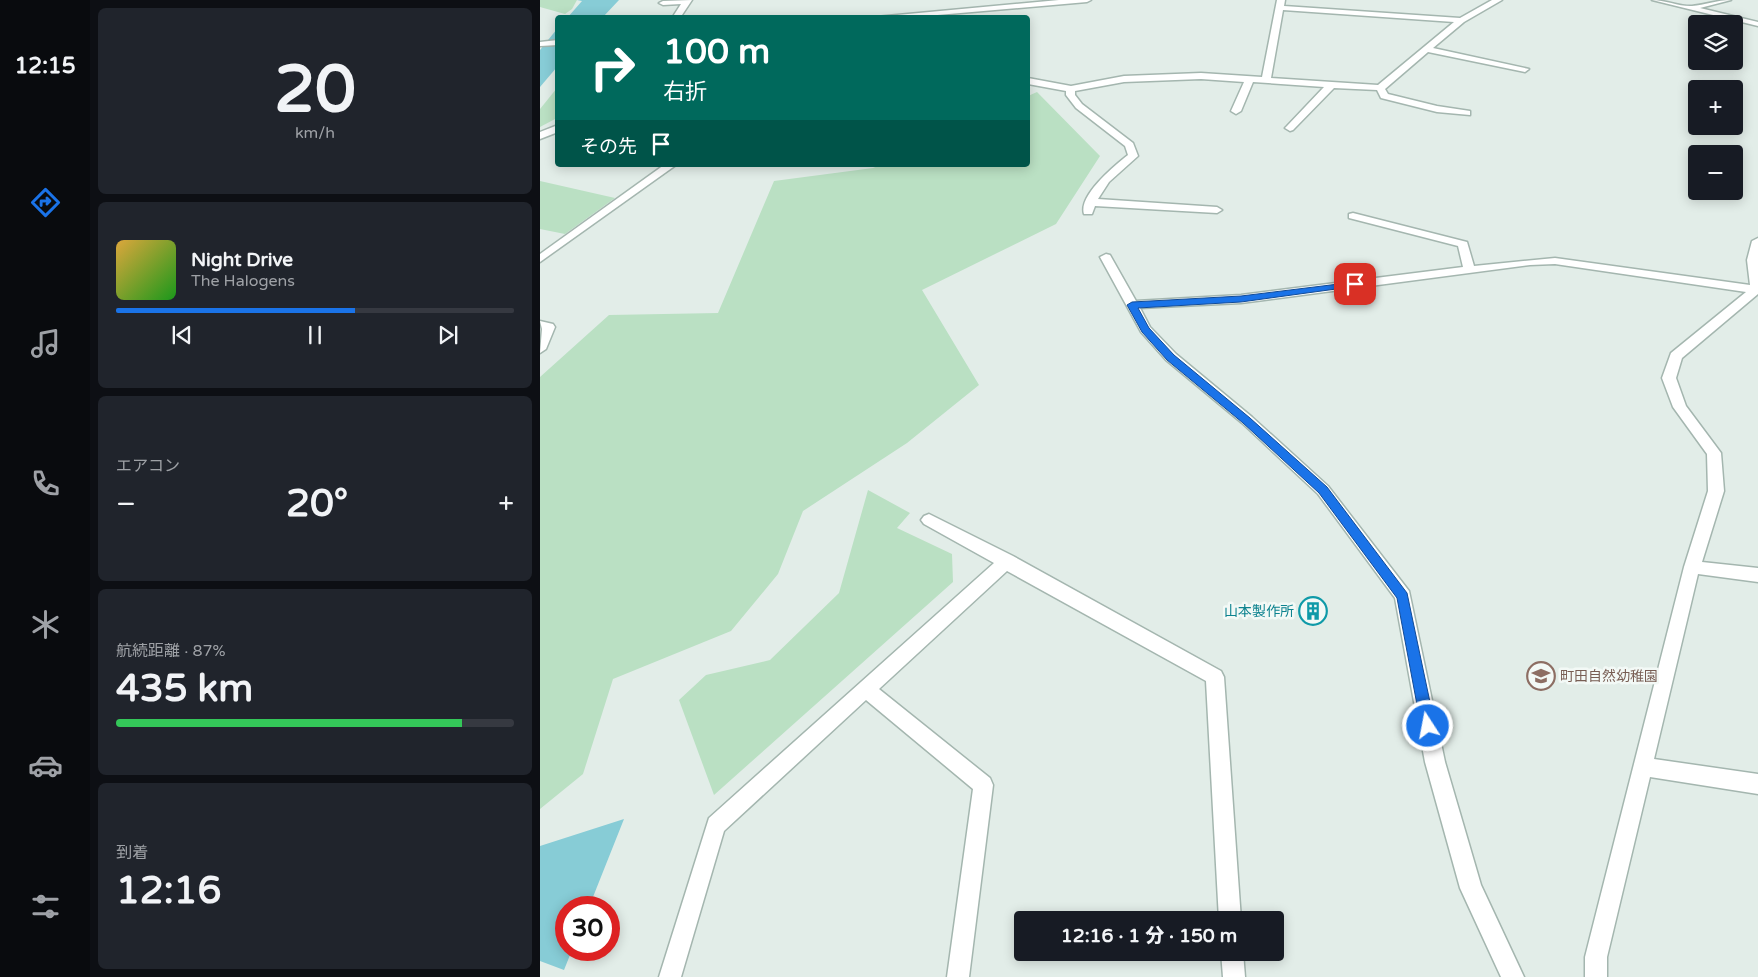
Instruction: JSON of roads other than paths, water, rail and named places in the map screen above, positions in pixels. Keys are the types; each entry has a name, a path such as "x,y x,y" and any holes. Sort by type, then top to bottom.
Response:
{"street":[{"path":"909,15 1087,0"},
{"path":"1030,81 1071,89 1124,79 1201,76 1380,88 1461,20 1498,0"},
{"path":"1656,0 1758,24"},
{"path":"1691,8 1728,0"},
{"path":"663,3 687,1"},
{"path":"678,15 687,1"},
{"path":"1266,79 1281,4 1461,20"},
{"path":"917,14 922,6"},
{"path":"540,44 555,42"},
{"path":"1426,49 1525,69"},
{"path":"1236,111 1250,78"},
{"path":"1290,128 1331,85"},
{"path":"1380,88 1384,96 1410,104 1467,113"},
{"path":"1071,89 1070,95 1079,106 1130,145 1133,156 1106,178 1089,207 1217,210"},
{"path":"540,136 555,129"},
{"path":"540,259 668,167"},
{"path":"1353,216 1463,244 1469,270"},
{"path":"1757,290 1753,260 1758,241"},
{"path":"1106,257 1145,330 1171,357 1247,420 1323,490 1403,596 1435,762 1469,879 1513,977"},
{"path":"1132,305 1241,299 1530,262 1555,261 1757,290"},
{"path":"1596,977 1596,957 1692,567 1716,491 1714,453 1680,407 1669,378 1676,356 1757,290"},
{"path":"540,325 549,328 540,350"},
{"path":"929,520 1007,561 1215,677 1229,911"},
{"path":"670,977 716,825 1007,561"},
{"path":"1692,567 1758,575"},
{"path":"866,689 983,785 958,977"},
{"path":"1643,767 1758,784"},
{"path":"1233,961 1234,977"}],"water":[{"path":"577,0 619,0 605,15 570,15 582,1"},
{"path":"555,31 555,69 540,87 540,50"},
{"path":"624,819 593,896 555,896 555,961 568,961 564,970 540,961 540,846"}],"place":[{"name":"山本製作所","path":"1313,611"},
{"name":"町田自然幼稚園","path":"1541,676"}]}
